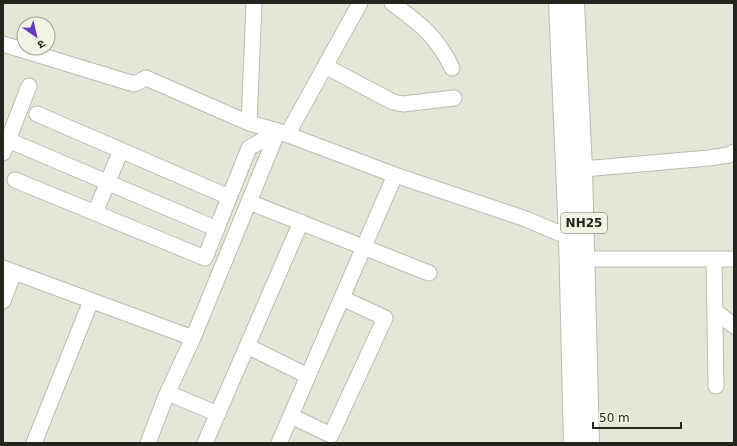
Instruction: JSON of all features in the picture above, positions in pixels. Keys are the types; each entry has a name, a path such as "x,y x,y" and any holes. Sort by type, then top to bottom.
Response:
{"main road":[{"name":"NH25","path":"558,3 568,237 573,443"},
{"name":"NH25","path":"575,3 583,169 590,443"}],"street":[{"path":"249,123 254,3"},
{"path":"148,443 168,392 193,338 249,202 282,133 325,66 360,3"},
{"path":"392,3 429,32 444,52 452,68"},
{"path":"3,44 134,84 146,78 249,123 282,133 395,175 526,219 568,237"},
{"path":"325,66 393,102 403,104 454,98"},
{"path":"29,86 5,146 108,183 217,229"},
{"path":"37,114 229,196"},
{"path":"14,180 205,258 249,148 282,133"},
{"path":"95,213 121,150"},
{"path":"583,169 709,158 729,155 734,152"},
{"path":"279,443 395,175"},
{"path":"249,202 429,273"},
{"path":"206,443 301,222"},
{"path":"568,258 586,260 734,259"},
{"path":"714,259 716,386"},
{"path":"3,301 8,270 193,338"},
{"path":"291,416 331,435 385,318 342,298"},
{"path":"34,443 92,301"},
{"path":"715,311 734,326"},
{"path":"247,346 308,376"},
{"path":"168,392 218,414"}]}
